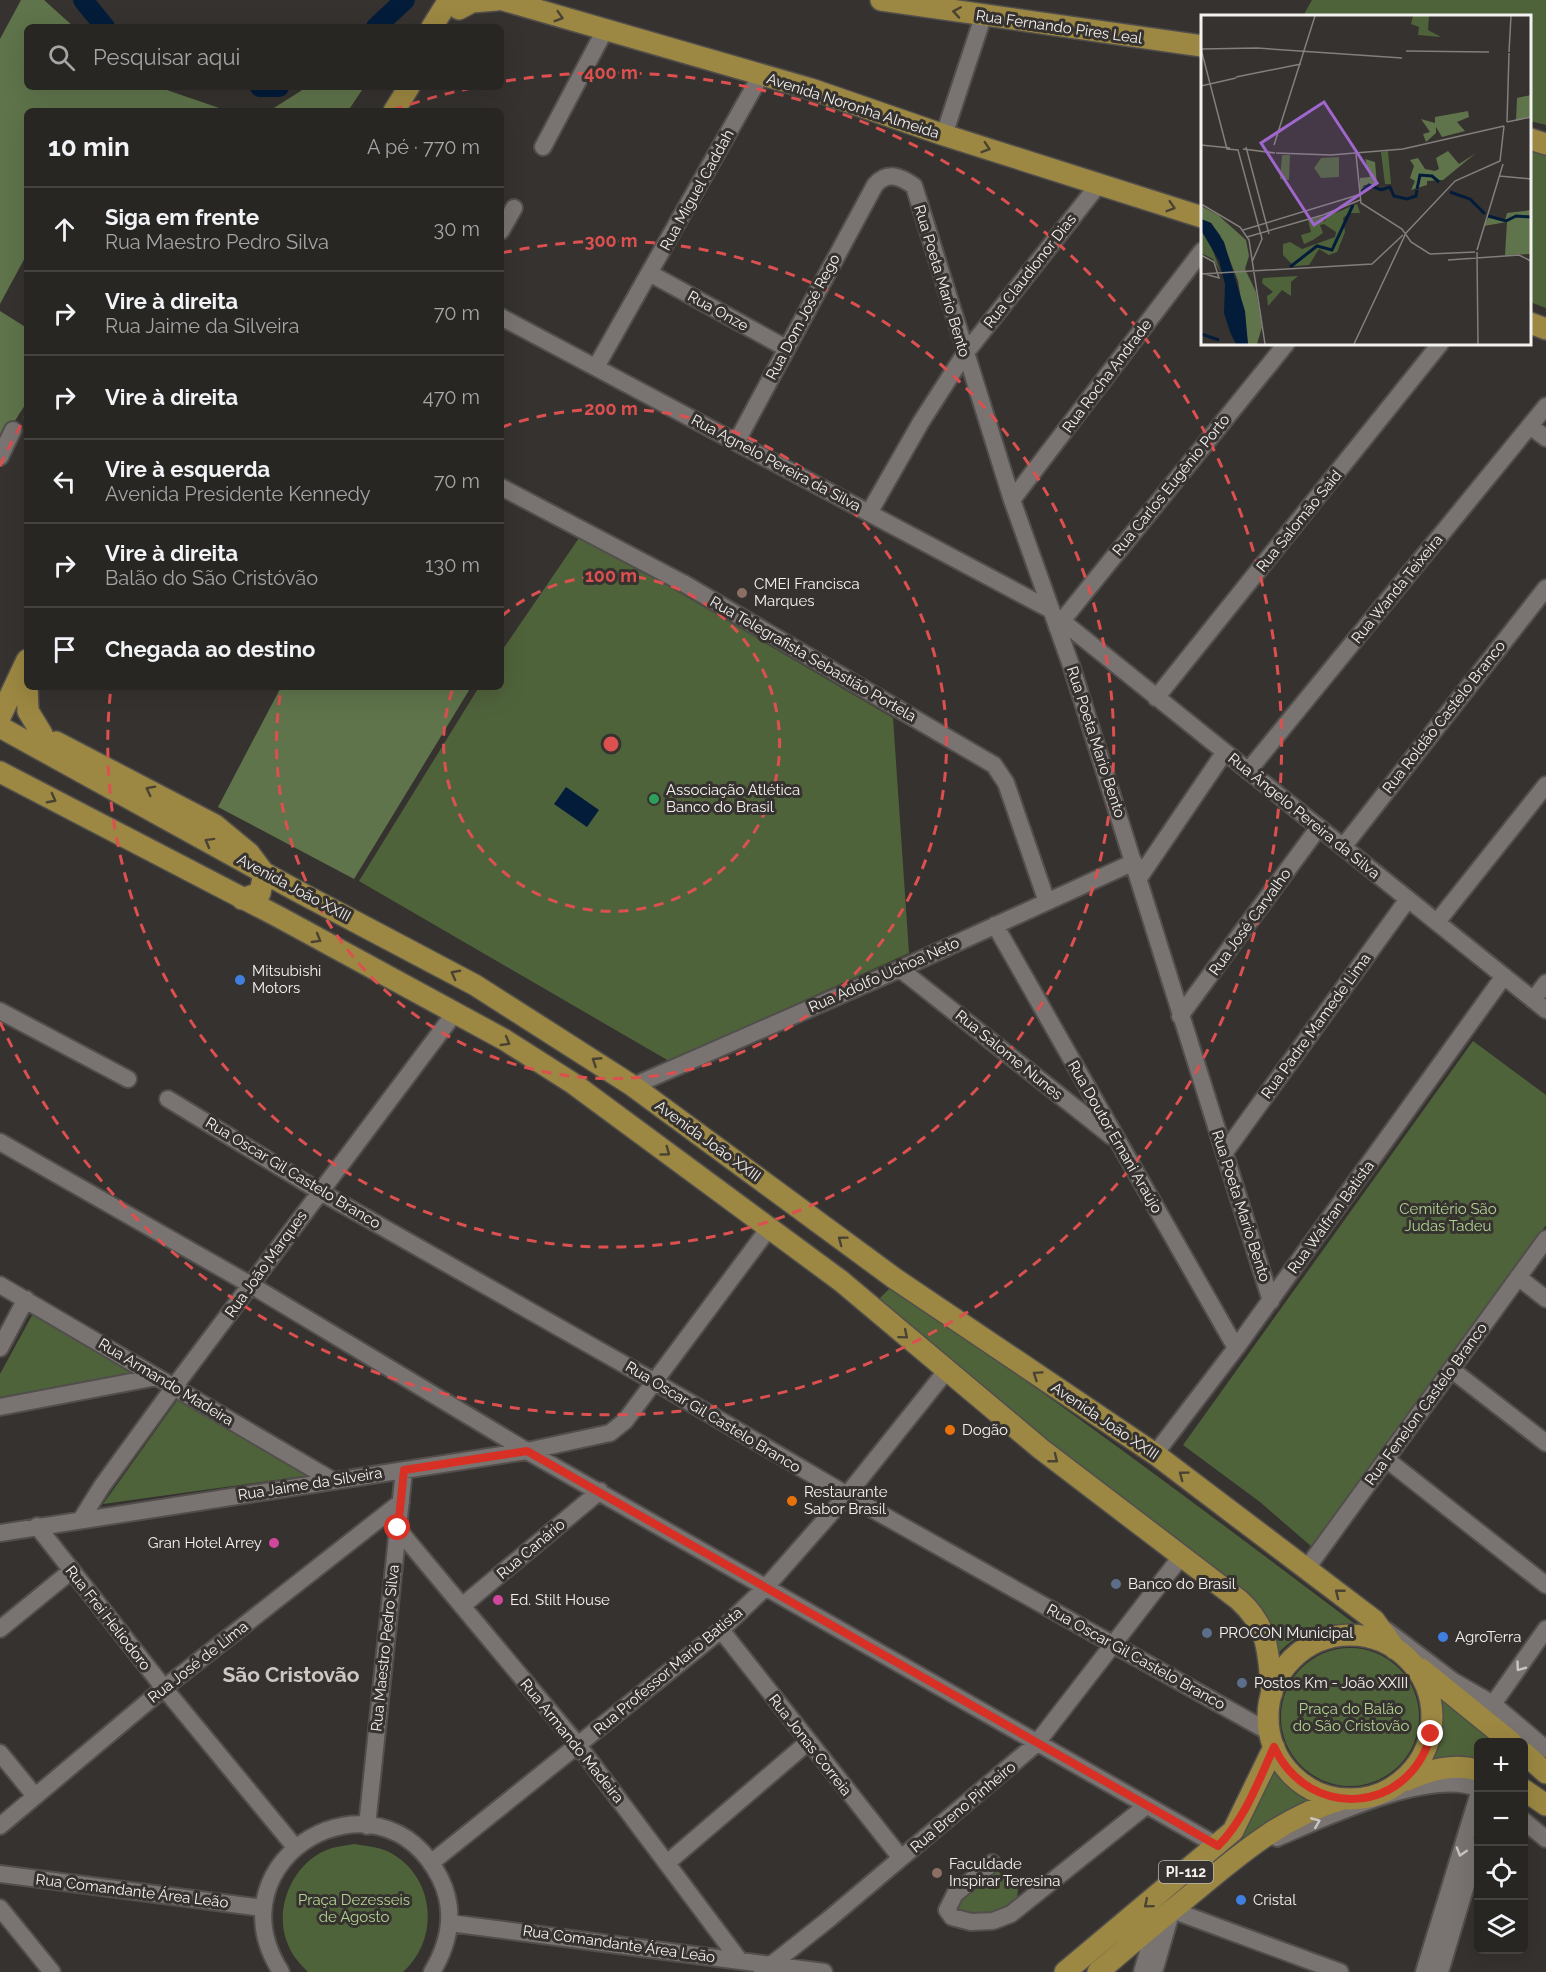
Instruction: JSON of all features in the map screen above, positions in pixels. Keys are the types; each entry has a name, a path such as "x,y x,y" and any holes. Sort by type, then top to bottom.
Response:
{"main road":[{"path":"435,24 457,3 497,0"},
{"name":"Avenida Noronha Almeida","path":"502,0 872,108 944,135 1201,216"},
{"name":"Rua Fernando Pires Leal","path":"881,0 983,17 1201,46"},
{"path":"449,24 457,3"},
{"path":"381,108 392,90"},
{"path":"396,108 407,90"},
{"path":"1531,139 1546,144"},
{"path":"1531,323 1546,329"},
{"path":"18,675 1,717 42,734 215,825 249,853 264,873 260,892 242,899"},
{"path":"18,675 28,711 42,734"},
{"name":"Avenida João XXIII","path":"1,717 264,873 476,985 633,1086 894,1278 1155,1454 1374,1620 1402,1655 1505,1738"},
{"path":"0,772 279,917 505,1040 574,1084 841,1281 1041,1449 1180,1558 1222,1586 1258,1620 1266,1640 1272,1693 1268,1720 1274,1747 1285,1767 1301,1783 1321,1794 1343,1799 1363,1798 1383,1793 1401,1783 1438,1769 1456,1767 1474,1769"},
{"path":"279,917 282,902 299,892"},
{"path":"841,1281 858,1274 866,1257"},
{"path":"869,1305 894,1278"},
{"path":"1180,1558 1190,1571 1239,1615 1251,1632 1258,1656 1262,1728 1257,1786"},
{"path":"1272,1693 1287,1664 1304,1650 1323,1640 1355,1636 1379,1640 1402,1655 1422,1677 1429,1695 1432,1724 1425,1753 1415,1769 1401,1783"},
{"path":"1453,1681 1515,1738"},
{"name":"PI-112","path":"1065,1972 1218,1846 1233,1831 1257,1786 1274,1747"},
{"path":"1438,1769 1474,1780"},
{"path":"1527,1792 1546,1805"},
{"name":"PI-112","path":"1098,1972 1243,1853 1304,1812 1343,1799"}],"street":[{"path":"944,135 983,17"},
{"path":"543,147 605,30"},
{"name":"Rua Miguel Caddah","path":"596,367 651,274 761,75"},
{"name":"Rua Dom José Rego","path":"737,441 880,179 901,178 914,186"},
{"name":"Rua Claudionor Dias","path":"868,513 921,422 964,355 1099,184"},
{"name":"Rua Poeta Mario Bento","path":"914,186 964,355 1012,500 1056,619 1271,1301"},
{"path":"504,225 514,207"},
{"name":"Rua Rocha Andrade","path":"1012,500 1201,254"},
{"name":"Rua Onze","path":"651,274 786,348"},
{"name":"Rua Agnelo Pereira da Silva","path":"504,319 737,441 1056,619"},
{"name":"Rua Carlos Eugênio Porto","path":"1056,619 1285,345"},
{"name":"Rua Salomão Said","path":"1156,698 1439,345"},
{"name":"Rua Wanda Teixeira","path":"1248,771 1546,406"},
{"path":"1530,426 1546,438"},
{"path":"0,456 13,430"},
{"name":"Rua Telegrafista Sebastião Portela","path":"504,489 683,583 994,765 1006,783 1047,902"},
{"name":"Rua Roldão Castelo Branco","path":"1343,847 1546,588"},
{"name":"Rua Ângelo Pereira da Silva","path":"1056,619 1540,1005"},
{"path":"1139,878 1224,753"},
{"path":"1437,922 1546,785"},
{"name":"Rua José Carvalho","path":"1180,1016 1319,827"},
{"name":"Rua Adolfo Uchoa Neto","path":"633,1086 900,969 1134,862"},
{"name":"Rua Padre Mamede Lima","path":"1225,1152 1408,899"},
{"name":"Rua Doutor Ernani Araújo","path":"995,925 1236,1348"},
{"name":"Rua Salome Nunes","path":"900,969 1117,1142"},
{"name":"Rua Walfran Batista","path":"1155,1454 1271,1301 1504,976"},
{"path":"1540,1005 1546,983"},
{"path":"0,1011 128,1079"},
{"name":"Rua João Marques","path":"82,1518 102,1486 174,1387 454,1014"},
{"name":"Rua Oscar Gil Castelo Branco","path":"168,1099 319,1191 655,1382 847,1496 1262,1728"},
{"path":"0,1142 251,1285 527,1451 1218,1846"},
{"name":"Rua Jaime da Silveira","path":"0,1533 82,1518 527,1451 610,1433 625,1421 769,1228"},
{"name":"Rua Fenelon Castelo Branco","path":"1307,1568 1546,1239"},
{"path":"1518,1277 1546,1299"},
{"name":"Rua Armando Madeira","path":"0,1285 332,1480"},
{"path":"0,1348 26,1299"},
{"name":"Rua Professor Mario Batista","path":"432,1862 721,1630 766,1587 847,1496 947,1370"},
{"path":"1452,1370 1546,1443"},
{"path":"0,1407 157,1377"},
{"path":"1386,1459 1546,1585"},
{"name":"Rua Maestro Pedro Silva","path":"367,1826 404,1470"},
{"name":"Rua Canário","path":"462,1606 600,1491"},
{"name":"Rua José de Lima","path":"0,1826 164,1688 401,1502"},
{"name":"Rua Frei Heliodoro","path":"38,1526 164,1688 295,1847"},
{"name":"Rua Armando Madeira","path":"398,1528 578,1745 740,1960"},
{"name":"Rua Breno Pinheiro","path":"768,1968 1036,1744 1180,1558"},
{"path":"0,1629 71,1571"},
{"name":"Avenida João XXIII","path":"1374,1620 1453,1681 1493,1704 1538,1760"},
{"path":"1493,1704 1546,1629"},
{"name":"Rua Jonas Correia","path":"721,1630 807,1743 901,1858"},
{"path":"667,1863 807,1743"},
{"path":"0,1753 35,1796"},
{"path":"1243,1853 1318,1820 1400,1791 1450,1783 1474,1788"},
{"path":"992,1863 952,1896 947,1910 952,1917 982,1923 1011,1914 1146,1806"},
{"path":"1424,1972 1474,1812"},
{"path":"281,1972 270,1952 264,1930 264,1908 268,1887 278,1867 295,1847 310,1836 332,1827 356,1824 385,1828 411,1842 432,1862 446,1891 450,1923 444,1952 432,1972"},
{"path":"1528,1824 1546,1839"},
{"path":"1440,1972 1479,1846"},
{"name":"Rua Comandante Área Leão","path":"0,1874 264,1908"},
{"path":"0,1908 52,1972"},
{"path":"1142,1972 1165,1916"},
{"path":"1154,1972 1165,1916"},
{"path":"1165,1916 1340,1972"},
{"name":"Rua Comandante Área Leão","path":"450,1923 740,1960 768,1968 824,1972"}],"green space":[{"path":"21,0 44,0 71,24 24,24 24,90 167,90 219,108 24,108 24,260 0,304 0,39"},
{"path":"1312,0 1546,0 1546,125 1531,121 1531,15 1304,15"},
{"path":"302,90 362,90 350,108 274,108"},
{"path":"1531,148 1546,152 1546,308 1531,302"},
{"path":"0,311 24,326 24,407 0,444"},
{"name":"Associação Atlética Banco do Brasil","path":"581,535 893,718 909,953 669,1061 359,881 477,690 504,690 504,648"},
{"path":"279,690 469,690 354,879 218,807"},
{"name":"Cemitério São Judas Tadeu","path":"1473,1041 1546,1095 1546,1225 1312,1547 1260,1502 1183,1445"},
{"path":"891,1287 1068,1411 1355,1624 1331,1625 1304,1633 1277,1654 1274,1632 1263,1613 890,1310 879,1299"},
{"path":"35,1310 143,1371 0,1397 0,1374"},
{"path":"181,1395 311,1475 103,1504"},
{"name":"Praça do Balão do São Cristovão","path":"1350,1648 1377,1653 1399,1668 1414,1690 1419,1717 1414,1744 1399,1766 1377,1781 1350,1786 1323,1781 1301,1766 1286,1744 1281,1717 1286,1690 1301,1668 1323,1653"},
{"path":"1439,1689 1499,1738 1474,1738 1474,1763 1428,1763 1440,1735 1442,1710"},
{"path":"1274,1765 1290,1782 1316,1799 1260,1832 1241,1838"},
{"name":"Praça Dezesseis de Agosto","path":"355,1844 387,1851 403,1861 415,1875 423,1890 427,1907 427,1925 423,1942 415,1958 403,1972 308,1972 296,1958 287,1942 283,1928 285,1899 298,1873 307,1862 319,1854 332,1848"},
{"path":"997,1871 1014,1882 1018,1888 1017,1901 991,1919 957,1913 966,1892 983,1878"}],"water":[{"path":"566,787 599,810 587,827 554,804"}],"waterway":[{"path":"83,0 103,24"},
{"path":"379,24 405,0"}],"place":[{"name":"CMEI Francisca Marques","path":"742,593"},
{"name":"Associação Atlética Banco do Brasil","path":"654,799"},
{"name":"Mitsubishi Motors","path":"240,980"},
{"name":"Dogão","path":"950,1430"},
{"name":"Restaurante Sabor Brasil","path":"792,1501"},
{"name":"Gran Hotel Arrey","path":"274,1543"},
{"name":"Banco do Brasil","path":"1116,1584"},
{"name":"Ed. Stilt House","path":"498,1600"},
{"name":"PROCON Municipal","path":"1207,1633"},
{"name":"AgroTerra","path":"1443,1637"},
{"name":"Postos Km - João XXIII","path":"1242,1683"},
{"name":"Faculdade Inspirar Teresina","path":"937,1873"},
{"name":"Cristal","path":"1241,1900"}],"district":[{"name":"São Cristovão","path":"291,1674"}],"route":[{"path":"398,1528 404,1470 492,1454 527,1451 1218,1846 1233,1831 1242,1816 1274,1747 1285,1767 1301,1783 1311,1789 1343,1799 1363,1798 1383,1793 1401,1783 1415,1769 1425,1753 1431,1734"}]}
